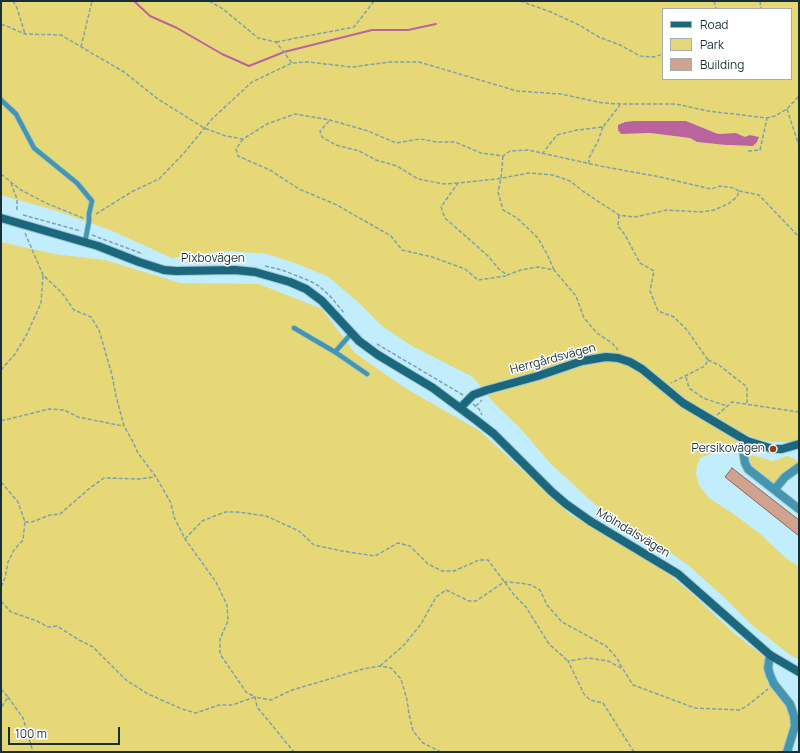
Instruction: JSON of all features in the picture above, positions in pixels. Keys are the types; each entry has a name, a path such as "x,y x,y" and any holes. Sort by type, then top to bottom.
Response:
{"street":[{"name":"Pixbovägen","path":"1,218 114,251 139,262 164,270 246,271 272,276 290,282 306,289 316,296 359,341 378,355 433,388 460,408"},
{"name":"Herrgårdsvägen","path":"460,408 473,395 487,390 538,376 582,361 604,357 618,358 630,362 642,369 683,403 747,441 773,449 782,450 799,444"},
{"name":"Mölndalsvägen","path":"460,408 494,434 566,504 590,521 678,574 770,655 799,672"},
{"path":"747,441 743,451 745,463 755,475 799,509"},
{"path":"774,489 785,477 799,467"},
{"path":"770,655 768,668 774,684 790,704 794,716 794,726 787,752"}],"lane":[{"path":"1,100 16,114 34,148 77,183 92,201 85,242"},
{"path":"294,328 335,352 367,374"},
{"path":"335,352 351,334"}],"path":[{"path":"13,1 17,8 25,34"},
{"path":"81,47 92,1"},
{"path":"209,1 223,9 258,38 276,42 354,27 374,1"},
{"path":"520,1 551,12 640,56 654,57 662,54"},
{"path":"711,1 715,2"},
{"path":"1,25 25,34 61,35 124,72 158,99 204,128 226,136 243,139"},
{"path":"276,42 292,63"},
{"path":"1,174 21,190 46,203 89,220 133,191 159,179 184,153 212,119 252,82 292,63 308,62 352,67 390,62 419,62 517,91 561,94 604,103 676,104 767,118 775,116 787,109 799,96"},
{"path":"588,164 589,158 598,141 603,127 620,104"},
{"path":"787,109 799,146"},
{"path":"554,270 538,267 521,270 507,275 478,280 465,270 432,257 402,250 391,236 337,205 298,189 270,170 238,156 236,149 243,139 267,124 295,114 330,120 368,131 396,143 420,139 437,142 455,142 481,153 503,156 510,151 528,150 711,189 720,186 759,195 799,237"},
{"path":"748,151 760,150 764,138 767,118"},
{"path":"330,120 320,131 322,137 336,145 359,151 376,160 397,166 418,179 444,184 502,178 529,173 553,175 570,181 619,215 635,217 668,210 700,212 714,210 728,204 737,197 739,191"},
{"path":"542,154 557,135 577,130 603,127"},
{"path":"503,156 502,178 498,192 503,210 517,218 538,238 554,270 576,296 584,318 597,333 612,343 618,351 618,358"},
{"path":"11,183 17,199 17,211"},
{"path":"458,183 441,207 446,218 507,275"},
{"path":"22,215 87,233 111,241 146,256"},
{"path":"619,215 618,226 625,235 640,263 654,272 650,291 658,311 674,317 687,330 708,360 719,365 747,387 746,404"},
{"path":"24,231 43,275 62,293 74,310 91,317 99,330 112,375 124,426 138,453 156,477 171,503 174,517 185,539 216,582 227,605 228,621 220,639 220,654 246,692 255,697 271,700 292,690 363,669 380,666 391,668 401,679 413,731 423,743 441,752"},
{"path":"260,265 282,270 319,286 346,314"},
{"path":"1,370 15,354 27,334 41,303 43,275"},
{"path":"376,343 468,399 476,406 485,418"},
{"path":"664,387 705,366 708,360"},
{"path":"686,376 689,388 703,398 727,406"},
{"path":"476,406 483,399"},
{"path":"710,420 732,402 799,412"},
{"path":"1,420 49,409 64,410 78,416 124,426"},
{"path":"25,522 32,522 50,515 60,514 104,478 138,479 156,477"},
{"path":"1,482 18,502 25,522 23,540 14,550 8,562 5,578 1,587"},
{"path":"185,539 202,521 225,512 238,512 266,516 298,531 314,545 342,551 375,556 398,543 410,546 428,564 442,571 454,571 479,560 488,560 515,596 526,607 549,644 568,661 584,694 590,700 603,703 634,752"},
{"path":"380,666 404,645 421,624 436,597 446,590 469,601 476,601 504,582 531,585 540,590 546,605 562,622 606,646 617,658 633,685 695,708 739,710 747,706 774,684"},
{"path":"1,601 11,612 37,621 48,627 58,626 79,640 93,647 105,657 126,680 148,694 182,709 196,713 219,705 232,705 255,697"},
{"path":"568,661 588,658 608,661 623,669"},
{"path":"1,689 23,718 33,752"},
{"path":"1,708 8,697"},
{"path":"255,697 257,707 294,752"}],"green space":[{"path":"1,1 799,1 799,440 790,442 772,442 757,439 743,433 736,444 700,458 697,465 696,475 699,485 709,498 759,533 786,558 799,567 799,660 752,625 688,565 658,544 600,509 550,463 522,430 494,403 473,377 412,346 382,326 358,302 329,277 295,263 267,254 231,251 172,258 110,230 57,211 1,195","holes":["686,121 718,134 736,133 745,137 751,135 759,137 746,146 737,146 697,142 690,138 650,133 621,134 625,122"]},
{"path":"1,242 54,254 105,260 180,283 259,284 322,309 355,353 405,388 480,431 571,515 661,568 689,591 735,634 766,658 764,671 767,682 774,692 786,701 791,709 792,734 784,752 1,752"},
{"path":"749,454 773,461 787,456 799,461 799,464 775,483 753,469 748,457"}],"shaded area":[{"path":"633,121 686,121 718,134 736,133 745,137 750,135 759,137 753,146 697,142 690,138 650,133 621,134 618,130 618,125"}],"building":[{"path":"732,468 799,520 799,536 725,477"}],"waterway":[{"path":"134,1 150,16 177,28 222,54 249,66 284,52 372,30 408,30 436,24"}],"place":[{"name":"Persikovägen","path":"773,449"}]}
